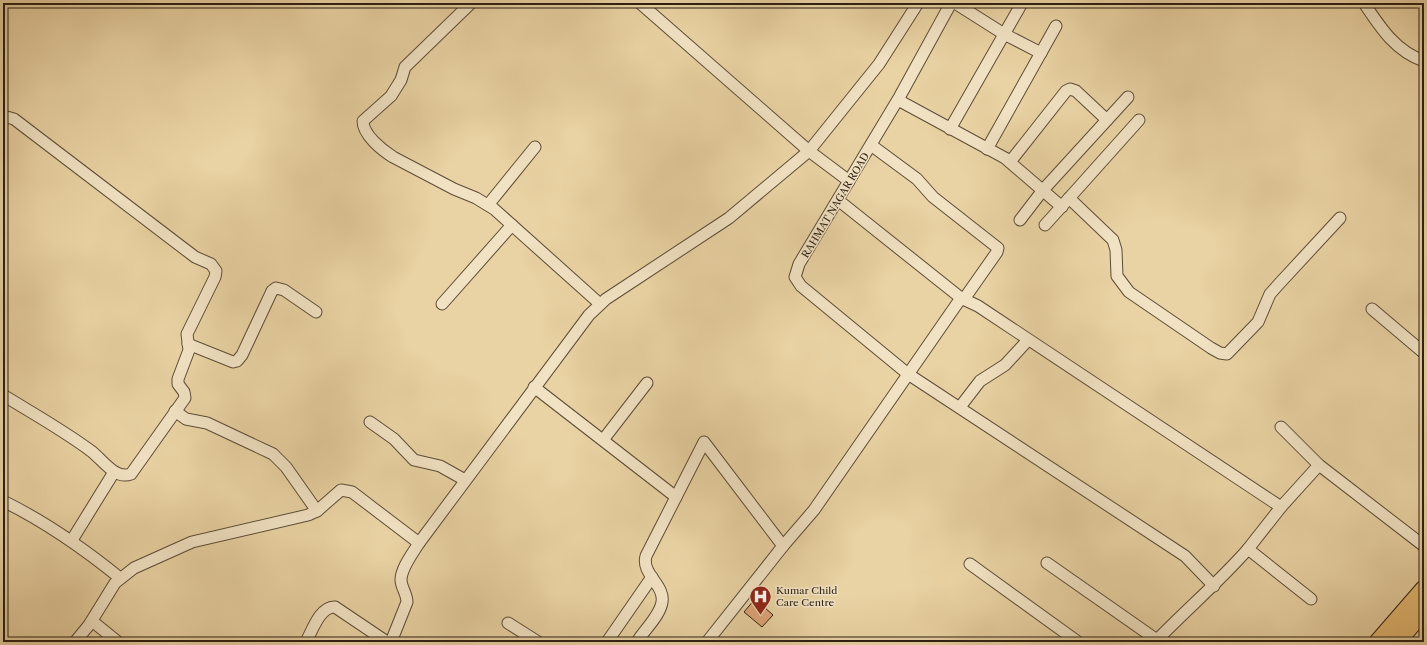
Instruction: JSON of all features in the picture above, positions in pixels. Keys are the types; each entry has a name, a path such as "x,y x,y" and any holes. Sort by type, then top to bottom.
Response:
{"highway":[{"path":"1378,642 1424,589"},
{"path":"1397,642 1424,610"}],"street":[{"path":"471,3 405,67 402,80 391,96 366,117 363,126 377,144 393,157 488,205 600,304"},
{"path":"640,3 809,151 849,181"},
{"path":"391,642 407,602 407,596 401,581 402,574 419,543 589,314 600,304 729,218 809,151 879,64 918,3"},
{"name":"RAHMAT NAGAR ROAD","path":"908,374 801,286 795,277 799,264 898,100 951,3"},
{"path":"955,3 1004,34 1041,52"},
{"path":"950,129 1022,3"},
{"path":"1364,3 1381,28 1401,50 1409,56 1424,60"},
{"path":"987,149 1056,26"},
{"path":"1010,162 1066,91 1070,89 1076,91 1107,120"},
{"path":"1020,220 1043,190 1128,97"},
{"path":"898,100 1010,162 1043,190 1066,202 1112,240 1116,250 1117,276 1129,292 1220,353 1227,354 1258,322 1270,294 1340,218"},
{"path":"3,116 14,119 195,257 214,266 216,271 215,277 188,334 189,350 178,379 178,384 184,392 185,398 131,474 120,475 114,472 99,457 76,440 3,395"},
{"path":"1046,225 1139,120"},
{"path":"707,642 783,546 814,510 908,374 996,254 998,248 937,200 917,179 871,145"},
{"path":"488,205 535,147"},
{"path":"838,200 962,299 978,306 1281,507"},
{"path":"442,304 512,225"},
{"path":"188,344 233,362 237,361 242,355 272,291 276,288 284,290 316,312"},
{"path":"1372,309 1424,353"},
{"path":"960,408 980,381 1005,365 1028,340"},
{"path":"908,374 1185,556 1214,586"},
{"path":"602,440 647,383"},
{"path":"534,387 676,497"},
{"path":"175,411 186,420 207,423 273,454 286,467 317,511"},
{"path":"370,422 394,439 414,460 440,466 465,480"},
{"path":"1281,428 1318,465 1424,546"},
{"path":"637,642 657,614 662,602 661,592 646,566 646,556 704,442 783,546"},
{"path":"1047,563 1156,641 1188,608 1214,586 1318,465"},
{"path":"72,540 114,472"},
{"path":"75,642 92,621 110,589 120,578 134,568 192,542 289,521 317,511 335,493 341,490 352,492 419,543"},
{"path":"3,501 24,510 72,540 120,578"},
{"path":"1248,548 1311,599"},
{"path":"970,564 1078,642"},
{"path":"607,642 652,577"},
{"path":"306,642 323,612 330,606 335,607 387,642"},
{"path":"92,621 118,642"},
{"path":"508,623 538,642"}],"building":[{"path":"755,599 773,615 762,627 744,612"}],"place":[{"name":"Kumar Child Care Centre","path":"760,616"}]}
